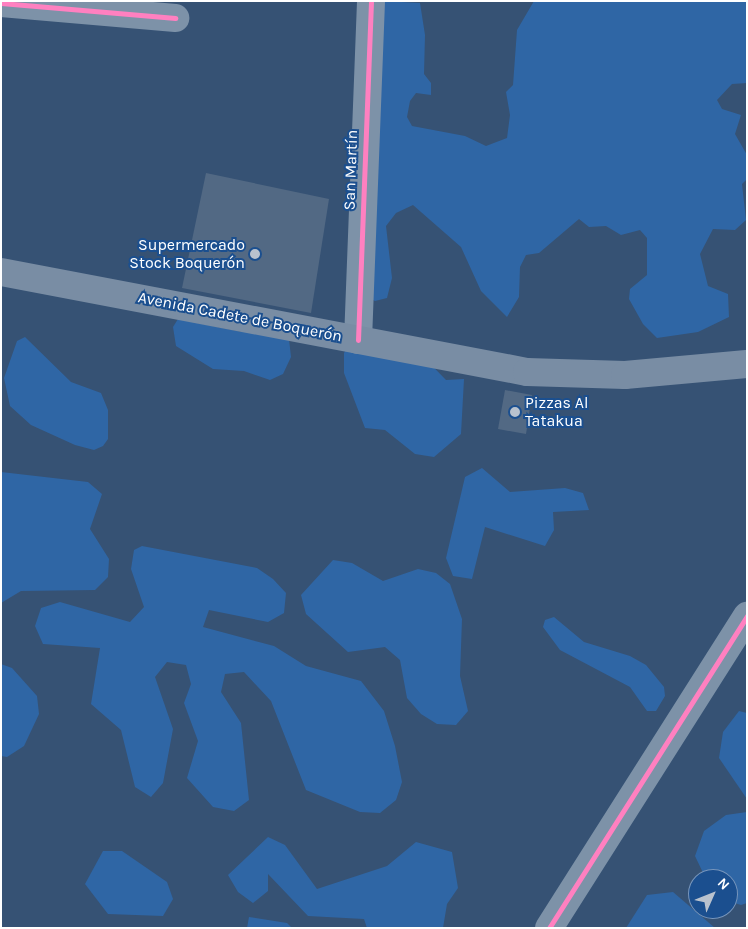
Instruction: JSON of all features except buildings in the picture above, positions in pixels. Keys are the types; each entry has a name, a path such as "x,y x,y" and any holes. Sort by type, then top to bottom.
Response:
{"main road":[{"name":"Avenida Cadete de Boquerón","path":"1,272 527,372 625,375 747,364"}],"street":[{"name":"San Martín","path":"358,340 371,1"},
{"path":"1,3 174,18"},
{"path":"550,928 747,616"}],"shaded area":[{"path":"383,1 420,3 425,35 424,74 431,83 431,95 416,93 410,101 407,117 412,126 465,136 486,146 507,138 510,115 506,92 513,85 517,30 534,1 747,1 747,83 732,84 717,100 722,109 741,115 735,134 747,155 747,179 742,184 746,220 735,230 713,229 700,254 708,286 728,294 729,317 698,332 657,338 643,324 629,299 630,289 647,275 647,238 640,230 621,235 606,226 589,227 579,219 539,253 526,255 520,267 519,297 507,317 481,291 461,247 413,205 396,213 386,226 392,278 387,298 375,301 367,297"},
{"path":"178,319 242,332 255,325 289,339 291,357 283,374 270,380 244,371 213,369 176,346 173,327"},
{"path":"354,336 411,344 446,380 464,379 461,434 434,457 415,454 385,430 365,428 344,373 344,353"},
{"path":"25,337 71,382 101,393 108,410 108,439 103,446 94,450 75,445 31,425 10,406 4,378 17,341"},
{"path":"482,468 510,492 565,488 583,493 589,510 553,512 554,530 545,546 485,527 472,579 453,576 446,558 465,477"},
{"path":"1,472 88,482 102,494 90,529 109,559 108,577 95,590 21,591 1,603"},
{"path":"142,546 257,568 273,579 286,593 284,613 268,622 209,610 203,627 274,646 306,666 361,681 384,711 395,746 402,782 396,800 380,813 360,812 306,790 271,701 244,672 225,674 221,692 241,723 249,800 234,811 213,807 187,778 198,741 184,703 191,684 186,665 167,662 155,677 173,729 163,783 151,797 135,787 121,730 91,704 100,648 43,644 35,626 41,608 60,602 130,622 144,607 131,569 134,550"},
{"path":"333,560 352,563 383,581 418,569 436,573 450,584 462,619 460,676 468,711 456,725 437,724 421,714 407,698 400,660 385,647 348,652 306,614 301,595"},
{"path":"554,617 584,642 630,656 646,665 664,687 665,696 656,711 647,711 630,687 560,650 543,627 545,620"},
{"path":"1,664 12,668 37,696 39,714 24,746 7,757 1,756"},
{"path":"739,711 747,713 747,799 719,758 723,732"},
{"path":"747,812 747,903 741,905 738,904 738,869 701,869 695,856 704,831 726,815"},
{"path":"268,837 285,845 317,889 387,866 416,842 452,852 458,888 447,904 443,928 367,928 364,919 308,916 268,874 268,891 253,903 238,892 228,875"},
{"path":"103,851 122,851 167,882 173,899 163,916 108,914 85,884"},
{"path":"673,892 688,905 688,919 704,919 715,928 626,928 647,895"},
{"path":"249,917 287,923 292,928 247,928"}],"cycle path":[{"path":"358,340 371,1"},
{"path":"1,3 175,18"},
{"path":"549,928 747,616"}],"place":[{"name":"Supermercado Stock Boquerón","path":"255,254"},
{"name":"Pizzas Al Tatakua","path":"515,412"}]}
